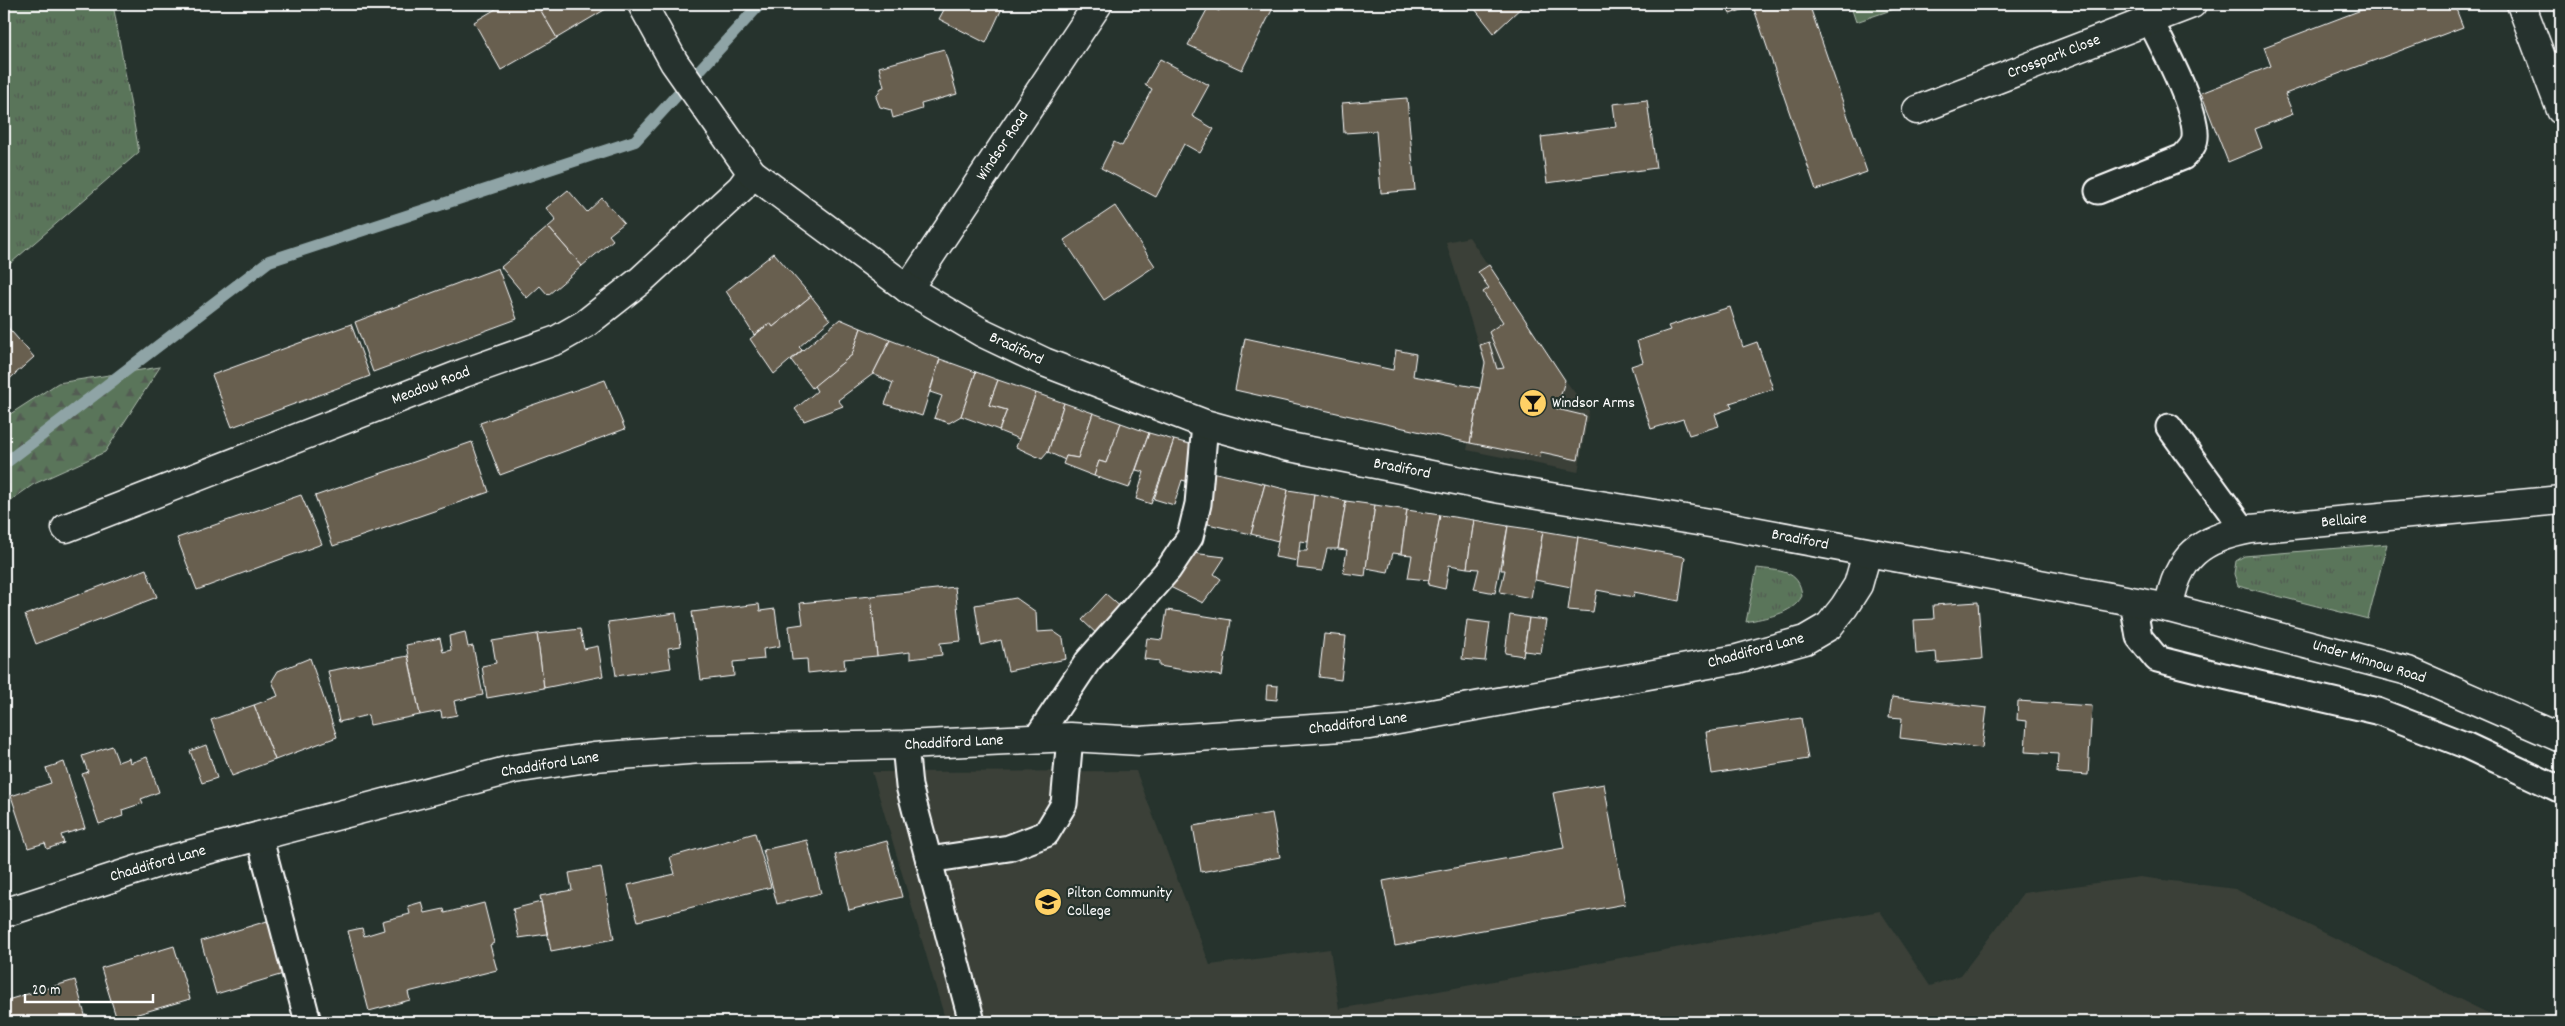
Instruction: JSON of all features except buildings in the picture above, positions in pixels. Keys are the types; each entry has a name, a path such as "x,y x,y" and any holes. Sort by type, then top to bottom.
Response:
{"street":[{"name":"Bradiford","path":"642,4 674,62 752,173 908,289 981,332 1044,362 1205,424 1285,446 1501,489 1716,524 2169,608"},
{"name":"Windsor Road","path":"908,289 1098,4"},
{"name":"Crosspark Close","path":"1917,110 2192,4"},
{"path":"2521,4 2561,110"},
{"name":"Meadow Road","path":"66,528 464,373 557,340 585,324 641,280 741,188 752,173"},
{"name":"Bellaire","path":"2169,608 2172,586 2185,560 2204,544 2224,535 2244,530 2561,500"},
{"name":"Chaddiford Lane","path":"4,913 161,862 259,835 514,769 594,757 700,750 906,745 1070,737 1140,741 1370,725 1737,659 1805,640 1829,626 1858,585 1867,553"},
{"name":"Under Minnow Road","path":"2169,608 2408,671 2561,738"}],"lane":[{"path":"2098,191 2182,157 2192,148 2195,139 2186,99 2150,20"},
{"path":"1036,739 1088,661 1168,570 1190,537 1198,504 1205,424"},
{"path":"2169,427 2244,530"},
{"path":"2133,602 2139,636 2158,658 2224,676 2377,711 2465,744 2559,789"},
{"path":"929,860 1009,848 1046,834 1064,804 1070,737"},
{"path":"906,745 909,786 972,1022"},
{"path":"259,835 308,1022"}],"shaded area":[{"path":"1469,237 1565,380 1589,411 1578,472 1467,450 1484,363 1446,242"},
{"name":"Pilton Community College","path":"1136,771 1210,965 1330,949 1339,1009 1880,911 1930,986 1961,975 2023,893 2140,877 2235,889 2506,1022 946,1022 872,772"}],"green space":[{"path":"4,4 113,4 139,152 4,269"},
{"path":"1850,4 1909,4 1856,22"},
{"path":"160,367 105,452 34,484 4,505 4,418 58,383"},
{"path":"2387,544 2368,619 2238,586 2234,574 2236,561 2244,556"},
{"path":"1757,568 1780,571 1792,576 1800,587 1802,596 1798,602 1785,611 1770,617 1746,622"}],"waterway":[{"path":"4,464 269,261 635,141 760,4"}],"place":[{"name":"Windsor Arms","path":"1533,403"},
{"name":"Pilton Community College","path":"1048,902"}]}
